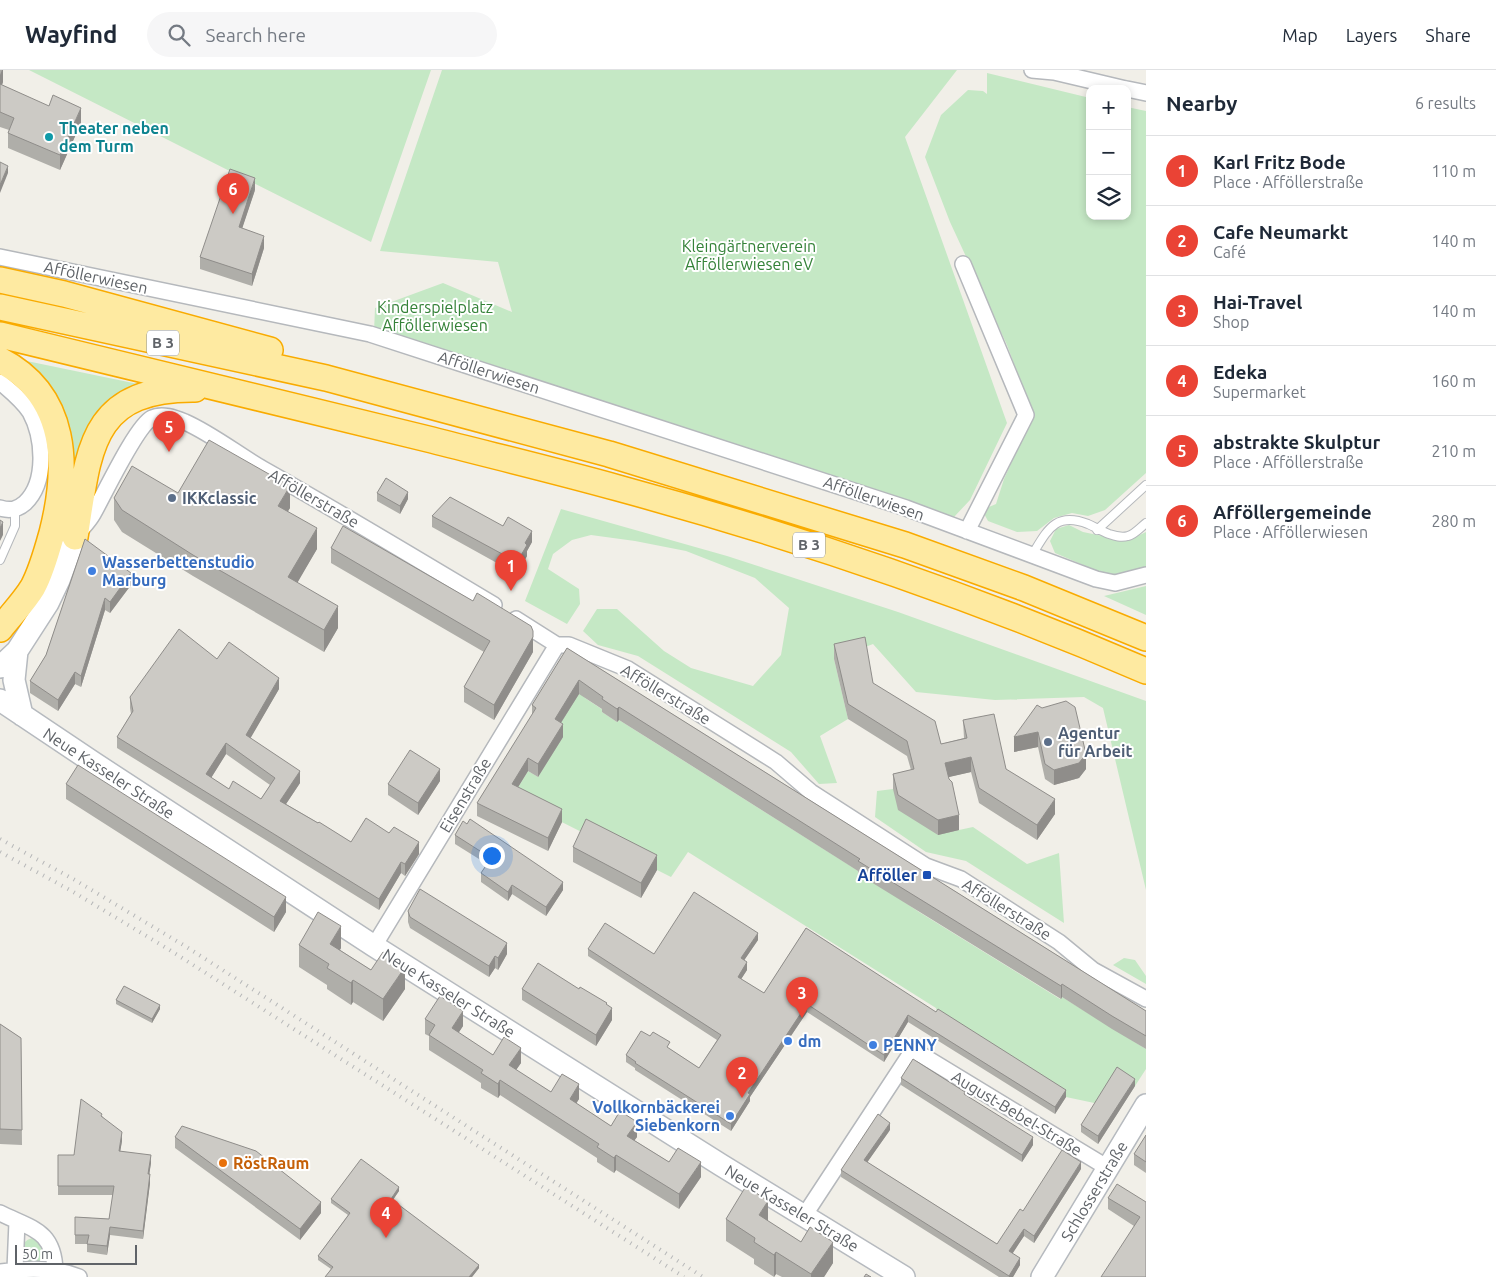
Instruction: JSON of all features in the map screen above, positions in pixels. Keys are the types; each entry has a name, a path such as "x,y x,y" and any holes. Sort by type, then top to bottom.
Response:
{"highway":[{"name":"B 3","path":"0,280 64,294 278,352 326,378"},
{"name":"B 3","path":"0,307 326,378 609,454 904,545 1024,588 1146,638"},
{"name":"B 3","path":"0,335 232,389 617,487 850,558 978,602 1146,671"},
{"path":"0,360 30,381 50,411 57,428 62,454 62,474 57,515 40,573 32,589 0,629"},
{"path":"75,537 87,466 93,445 114,412 138,396 154,392 232,389"}],"main road":[{"path":"0,667 17,651 52,595 75,537"},
{"path":"17,651 14,680 22,715"},
{"name":"Neue Kasseler Straße","path":"0,700 374,946 904,1277"},
{"name":"Schlosserstraße","path":"1042,1277 1146,1106"}],"street":[{"path":"1032,70 1054,72 1110,85"},
{"path":"1131,90 1146,93"},
{"name":"Afföllerwiesen","path":"0,257 370,334 860,493 1096,579 1115,583 1146,575"},
{"path":"963,264 1026,415 967,531"},
{"path":"0,382 15,393 30,412 37,431 41,468 37,486 30,498 8,509"},
{"name":"Afföllerstraße","path":"75,537 92,516 126,453 147,422 157,417 170,417 186,422 256,465 351,519 557,645 569,646 628,668 776,762 811,792 935,870 961,879 1059,942 1092,970 1146,998"},
{"name":"Eisenstraße","path":"374,946 557,645"},
{"name":"August-Bebel-Straße","path":"804,1216 908,1056 914,1053 920,1054 1108,1168"},
{"path":"0,1213 46,1238 51,1245 55,1271"},
{"path":"17,1222 8,1270 42,1269 65,1272 80,1277"}],"lane":[{"path":"1097,530 1146,485"},
{"path":"0,560 15,526 8,509"},
{"path":"1032,555 1044,536 1057,521 1065,519 1082,522 1097,530 1115,536 1130,536 1146,523"}],"green space":[{"path":"29,70 431,70 371,242"},
{"name":"Kleingärtnerverein Afföllerwiesen eV","path":"442,70 957,70 905,137 1007,423 970,500 954,517 498,369 374,332 375,308 443,283 512,312 498,262 380,251"},
{"path":"987,73 1086,97 1086,220 1131,220 1131,108 1146,111 1146,473 1105,510 1088,516 1072,513 1054,518 1037,531 1017,532 988,521 982,510 996,504 1004,479 1033,415 1007,345 950,222 925,157 941,115 968,90 983,91 987,94"},
{"path":"17,359 138,384 66,505"},
{"path":"561,509 727,556 898,612 1146,701 1146,890 1103,708 1084,697 995,700 916,692 873,644 834,659 848,719 820,736 837,783 819,784 791,752 638,656 598,645 583,631 597,609 617,609 664,651 691,668 753,686 781,655 789,608 755,578 686,551 591,535 572,540 553,554 548,569 579,589 580,604 567,624 525,601"},
{"path":"1069,525 1083,532 1127,541 1146,532 1146,567 1121,575 1102,573 1055,553 1050,541 1056,529"},
{"path":"1146,586 1146,615 1104,596"},
{"path":"579,689 585,698 617,722 619,720 860,872 919,912 1060,999 1062,997 1146,1049 1146,1069 1135,1086 1099,1104 1066,1097 938,1016 936,1008 688,852 671,877 512,797 528,771 538,777 562,737 555,732"},
{"path":"893,789 959,830 973,827 1027,864 1059,853 1064,923 966,861 926,852 875,817 877,791"},
{"path":"1124,958 1135,960 1146,976 1146,984 1113,965"},
{"path":"34,1238 42,1242 46,1250 42,1258 34,1262 26,1258 22,1250 26,1242"}],"building":[{"name":"Theater neben dem Turm","path":"0,84 49,106 53,95 81,108 60,155 8,133 14,118 0,112"},
{"path":"0,162 8,166 0,185"},
{"path":"230,169 255,178 239,227 264,236 252,274 200,257"},
{"path":"209,440 290,486 278,506 317,528 288,577 338,606 324,630 193,555 122,510 114,498 132,466 178,493"},
{"path":"386,478 408,492 400,506 377,493"},
{"path":"450,497 503,526 508,517 532,531 525,543 527,545 517,562 432,516"},
{"path":"343,526 473,601 477,593 531,626 533,637 494,705 464,687 490,641 331,548"},
{"path":"85,539 131,573 110,602 105,598 81,676 75,672 58,700 30,681 46,655"},
{"path":"179,629 217,659 229,642 279,678 246,735 300,771 280,801 351,842 366,818 389,833 394,827 419,842 405,864 401,862 379,899 117,737 133,711 130,697","holes":["226,743 275,778 261,799 233,781 229,789 206,774"]},
{"path":"865,637 873,683 935,721 941,744 967,738 963,720 994,714 1006,769 1055,799 1037,825 979,788 971,757 945,763 949,779 952,782 959,815 938,820 898,795 893,774 914,769 907,741 848,704 834,644"},
{"path":"567,648 1146,1011 1146,1036 858,861 860,859 662,734 619,707 617,709 579,680 555,719 563,724 538,764 528,758 512,784 562,809 548,838 477,803 536,708 532,705"},
{"path":"1066,701 1075,707 1086,754 1079,763 1054,770 1045,764 1038,732 1014,737 1037,705 1042,708"},
{"path":"410,750 440,769 418,803 388,784"},
{"path":"78,765 286,897 274,917 66,784"},
{"path":"470,819 563,882 546,907 512,885 508,892 481,873 491,858 455,835 463,821 467,824"},
{"path":"586,819 657,855 641,883 573,847"},
{"path":"420,889 507,943 498,958 495,956 489,966 410,917 408,911"},
{"path":"694,892 758,933 741,958 747,962 738,977 764,993 806,928 936,1012 938,1009 1066,1090 1055,1107 908,1015 884,1055 807,1004 748,1093 750,1094 731,1124 635,1063 626,1055 641,1031 650,1036 653,1032 670,1042 667,1047 699,1068 721,1035 588,949 605,923 654,954"},
{"path":"318,912 341,926 330,944 371,970 383,952 405,967 383,999 353,980 351,983 327,968 329,964 299,945"},
{"path":"538,963 579,989 580,987 607,1003 612,1008 596,1035 522,989"},
{"path":"124,986 160,1005 152,1019 116,1000"},
{"path":"440,996 463,1011 452,1028 493,1055 504,1037 521,1048 509,1065 551,1092 562,1074 579,1084 570,1099 611,1126 620,1111 637,1122 627,1136 669,1162 678,1148 701,1162 679,1194 616,1155 614,1158 597,1147 599,1144 500,1080 498,1084 481,1073 483,1070 429,1035 435,1025 425,1019"},
{"path":"0,1024 21,1038 22,1130 0,1129"},
{"path":"913,1059 965,1092 964,1094 1033,1137 1022,1155 901,1078"},
{"path":"1117,1067 1135,1079 1098,1136 1081,1125"},
{"path":"81,1099 122,1132 119,1151 151,1155 143,1231 110,1227 107,1246 87,1244 89,1235 75,1235 75,1217 109,1219 114,1186 58,1186 58,1155 74,1155"},
{"path":"878,1114 890,1123 864,1160 997,1244 1020,1209 1023,1211 1062,1150 1081,1162 1034,1236 1024,1229 1009,1251 1020,1258 1009,1276 841,1170"},
{"path":"182,1126 256,1151 321,1202 300,1229 175,1137"},
{"path":"1146,1135 1146,1162 1134,1154"},
{"path":"361,1159 399,1187 391,1199 479,1265 469,1277 325,1277 333,1267 318,1256 350,1213 331,1199"},
{"path":"1117,1184 1146,1202 1146,1277 1101,1277 1140,1217 1108,1198"},
{"path":"746,1186 768,1201 759,1215 801,1242 810,1227 833,1242 811,1274 776,1252 774,1255 754,1242 755,1238 726,1219"}],"railway":[{"path":"0,839 75,880 185,946 703,1277"},
{"path":"0,852 70,890 168,949 684,1277"}],"place":[{"name":"Theater neben dem Turm","path":"49,137"},
{"name":"Afföllergemeinde","path":"233,214"},
{"name":"abstrakte Skulptur","path":"169,452"},
{"name":"IKKclassic","path":"172,498"},
{"name":"Wasserbettenstudio Marburg","path":"92,571"},
{"name":"Karl Fritz Bode","path":"511,591"},
{"name":"Agentur für Arbeit","path":"1048,742"},
{"name":"Afföller","path":"927,875"},
{"name":"Hai-Travel","path":"802,1018"},
{"name":"dm","path":"788,1041"},
{"name":"PENNY","path":"873,1045"},
{"name":"Cafe Neumarkt","path":"742,1098"},
{"name":"Vollkornbäckerei Siebenkorn","path":"730,1116"},
{"name":"RöstRaum","path":"223,1163"},
{"name":"Edeka","path":"386,1238"}],"park label":[{"name":"Kinderspielplatz Afföllerwiesen","path":"435,316"}]}
